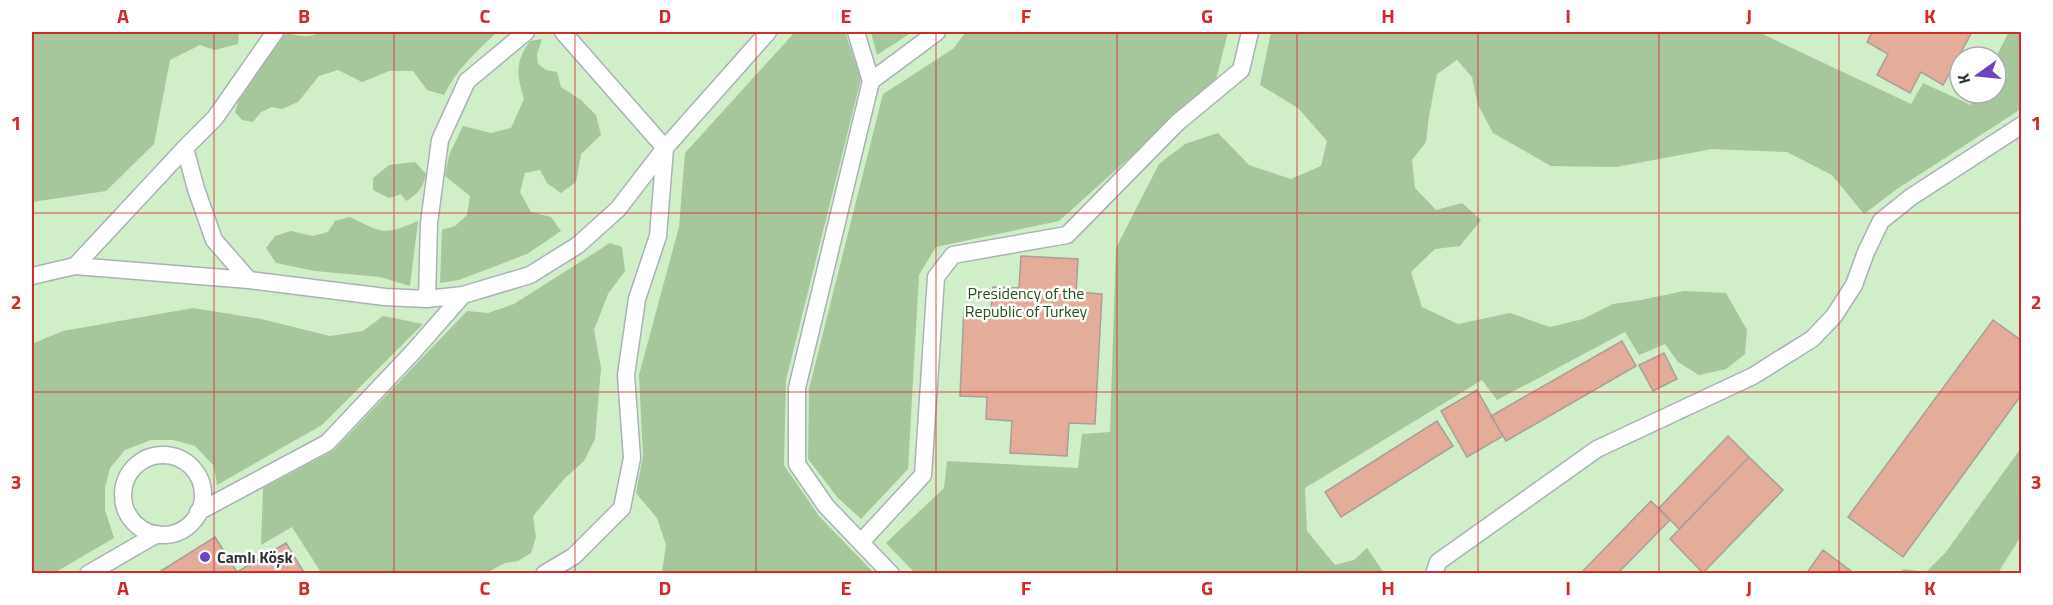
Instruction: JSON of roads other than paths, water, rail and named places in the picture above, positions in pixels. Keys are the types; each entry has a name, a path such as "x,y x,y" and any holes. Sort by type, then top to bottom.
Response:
{"lane":[{"path":"75,266 215,118 275,32"},
{"path":"427,299 429,224 440,140 467,81 526,32"},
{"path":"544,573 574,556 622,508 632,458 627,375 637,299 658,236 665,148 563,32"},
{"path":"32,276 75,266 249,280 385,297 427,299 463,295 530,275 578,245 618,209 665,148 768,32"},
{"path":"856,32 871,81 797,388 797,464 826,506 891,573"},
{"path":"871,81 937,32"},
{"path":"862,541 923,476 936,278 953,255 1067,235 1178,123 1241,70 1250,32"},
{"path":"1434,573 1438,562 1597,449 1753,376 1812,339 1834,316 1854,285 1881,221 1911,197 2022,124"},
{"path":"185,148 196,189 214,240 249,280"},
{"path":"198,512 327,443 463,295"},
{"path":"156,455 166,455 185,462 193,469 202,487 202,498 198,512 189,525 170,534 157,534 140,528 133,521 124,502 125,482 137,465 146,459 156,455"},
{"path":"87,573 157,534"}],"place":[{"name":"Camlı Köşk","path":"205,557"}],"park label":[{"name":"Presidency of the Republic of Turkey","path":"1026,302"}]}
